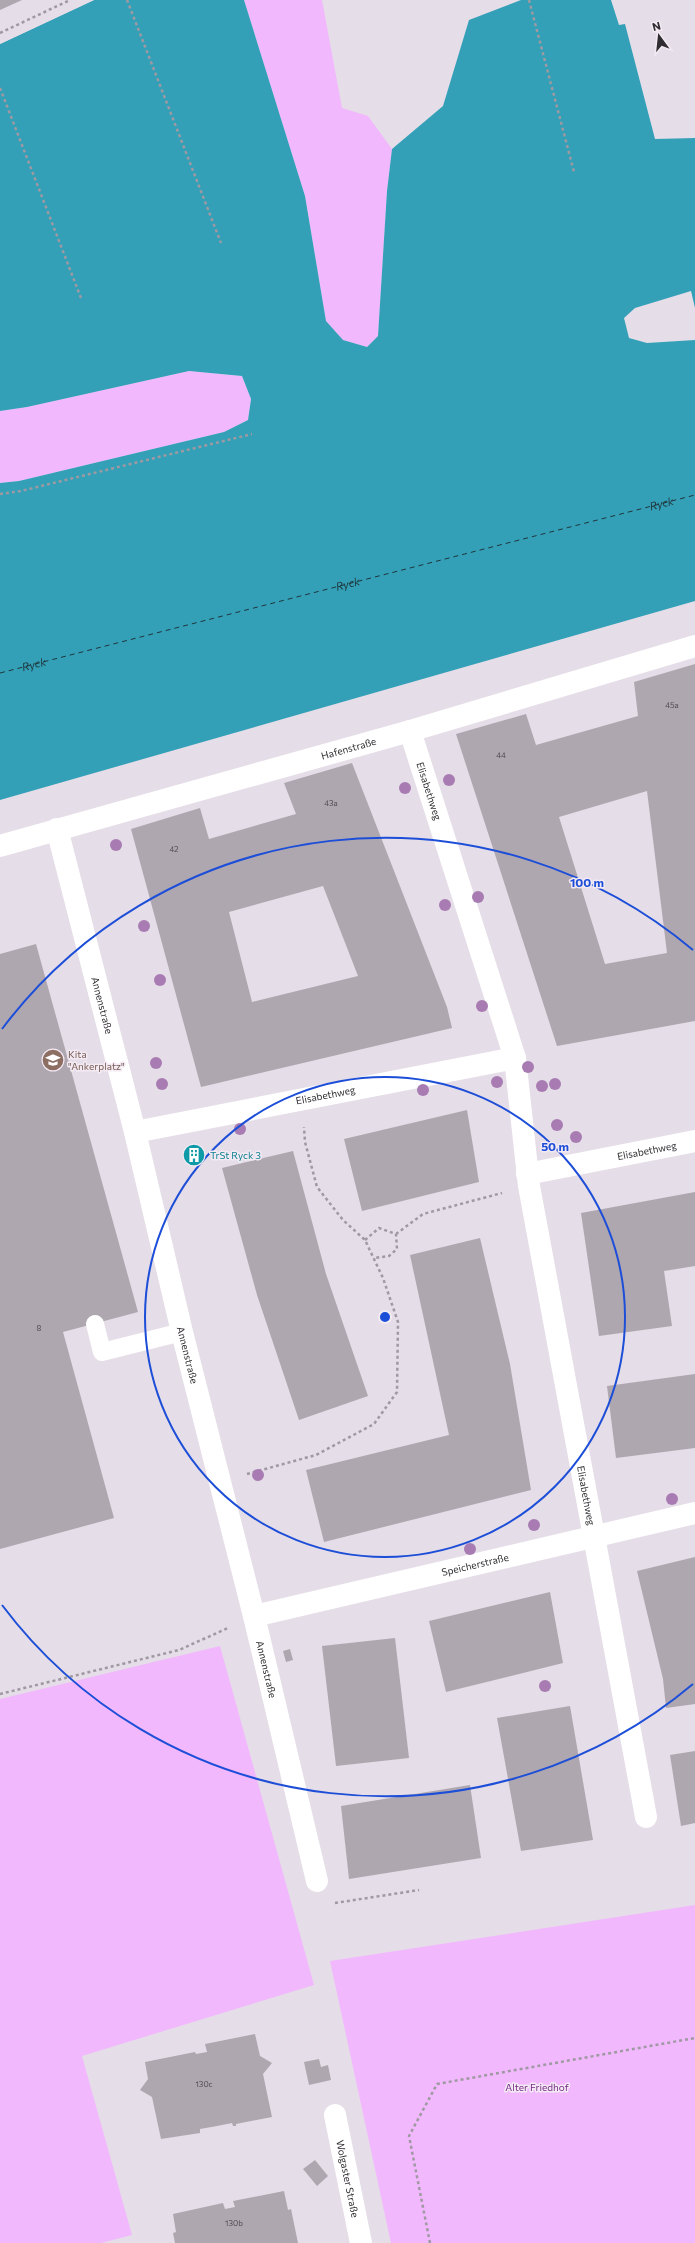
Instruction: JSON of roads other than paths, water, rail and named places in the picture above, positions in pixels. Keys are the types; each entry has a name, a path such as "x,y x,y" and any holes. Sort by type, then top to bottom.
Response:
{"street":[{"name":"Hafenstraße","path":"0,846 410,731 695,646"},
{"name":"Elisabethweg","path":"410,731 515,1058 528,1180 593,1538 646,1817"},
{"name":"Annenstraße","path":"57,829 135,1132 182,1332 254,1616 317,1881"},
{"name":"Elisabethweg","path":"135,1132 515,1058"},
{"name":"Elisabethweg","path":"528,1180 695,1141"},
{"name":"Speicherstraße","path":"254,1616 695,1513"},
{"name":"Wolgaster Straße","path":"335,2115 361,2243"}],"lane":[{"path":"94,1324 102,1352 182,1332"}],"water":[{"name":"Ryck","path":"94,0 244,0 305,196 326,321 343,340 367,347 378,336 387,191 392,149 443,106 469,20 521,0 611,0 619,25 625,24 655,139 695,138 695,308 691,291 635,308 624,318 629,338 647,343 695,340 695,601 0,800 0,483 19,481 224,432 248,420 251,399 242,376 189,371 27,407 0,411 0,44"}],"place":[{"name":"Kita \"Ankerplatz\"","path":"53,1060"},
{"name":"TrSt Ryck 3","path":"194,1155"}],"park label":[{"name":"Alter Friedhof","path":"537,2087"}]}
